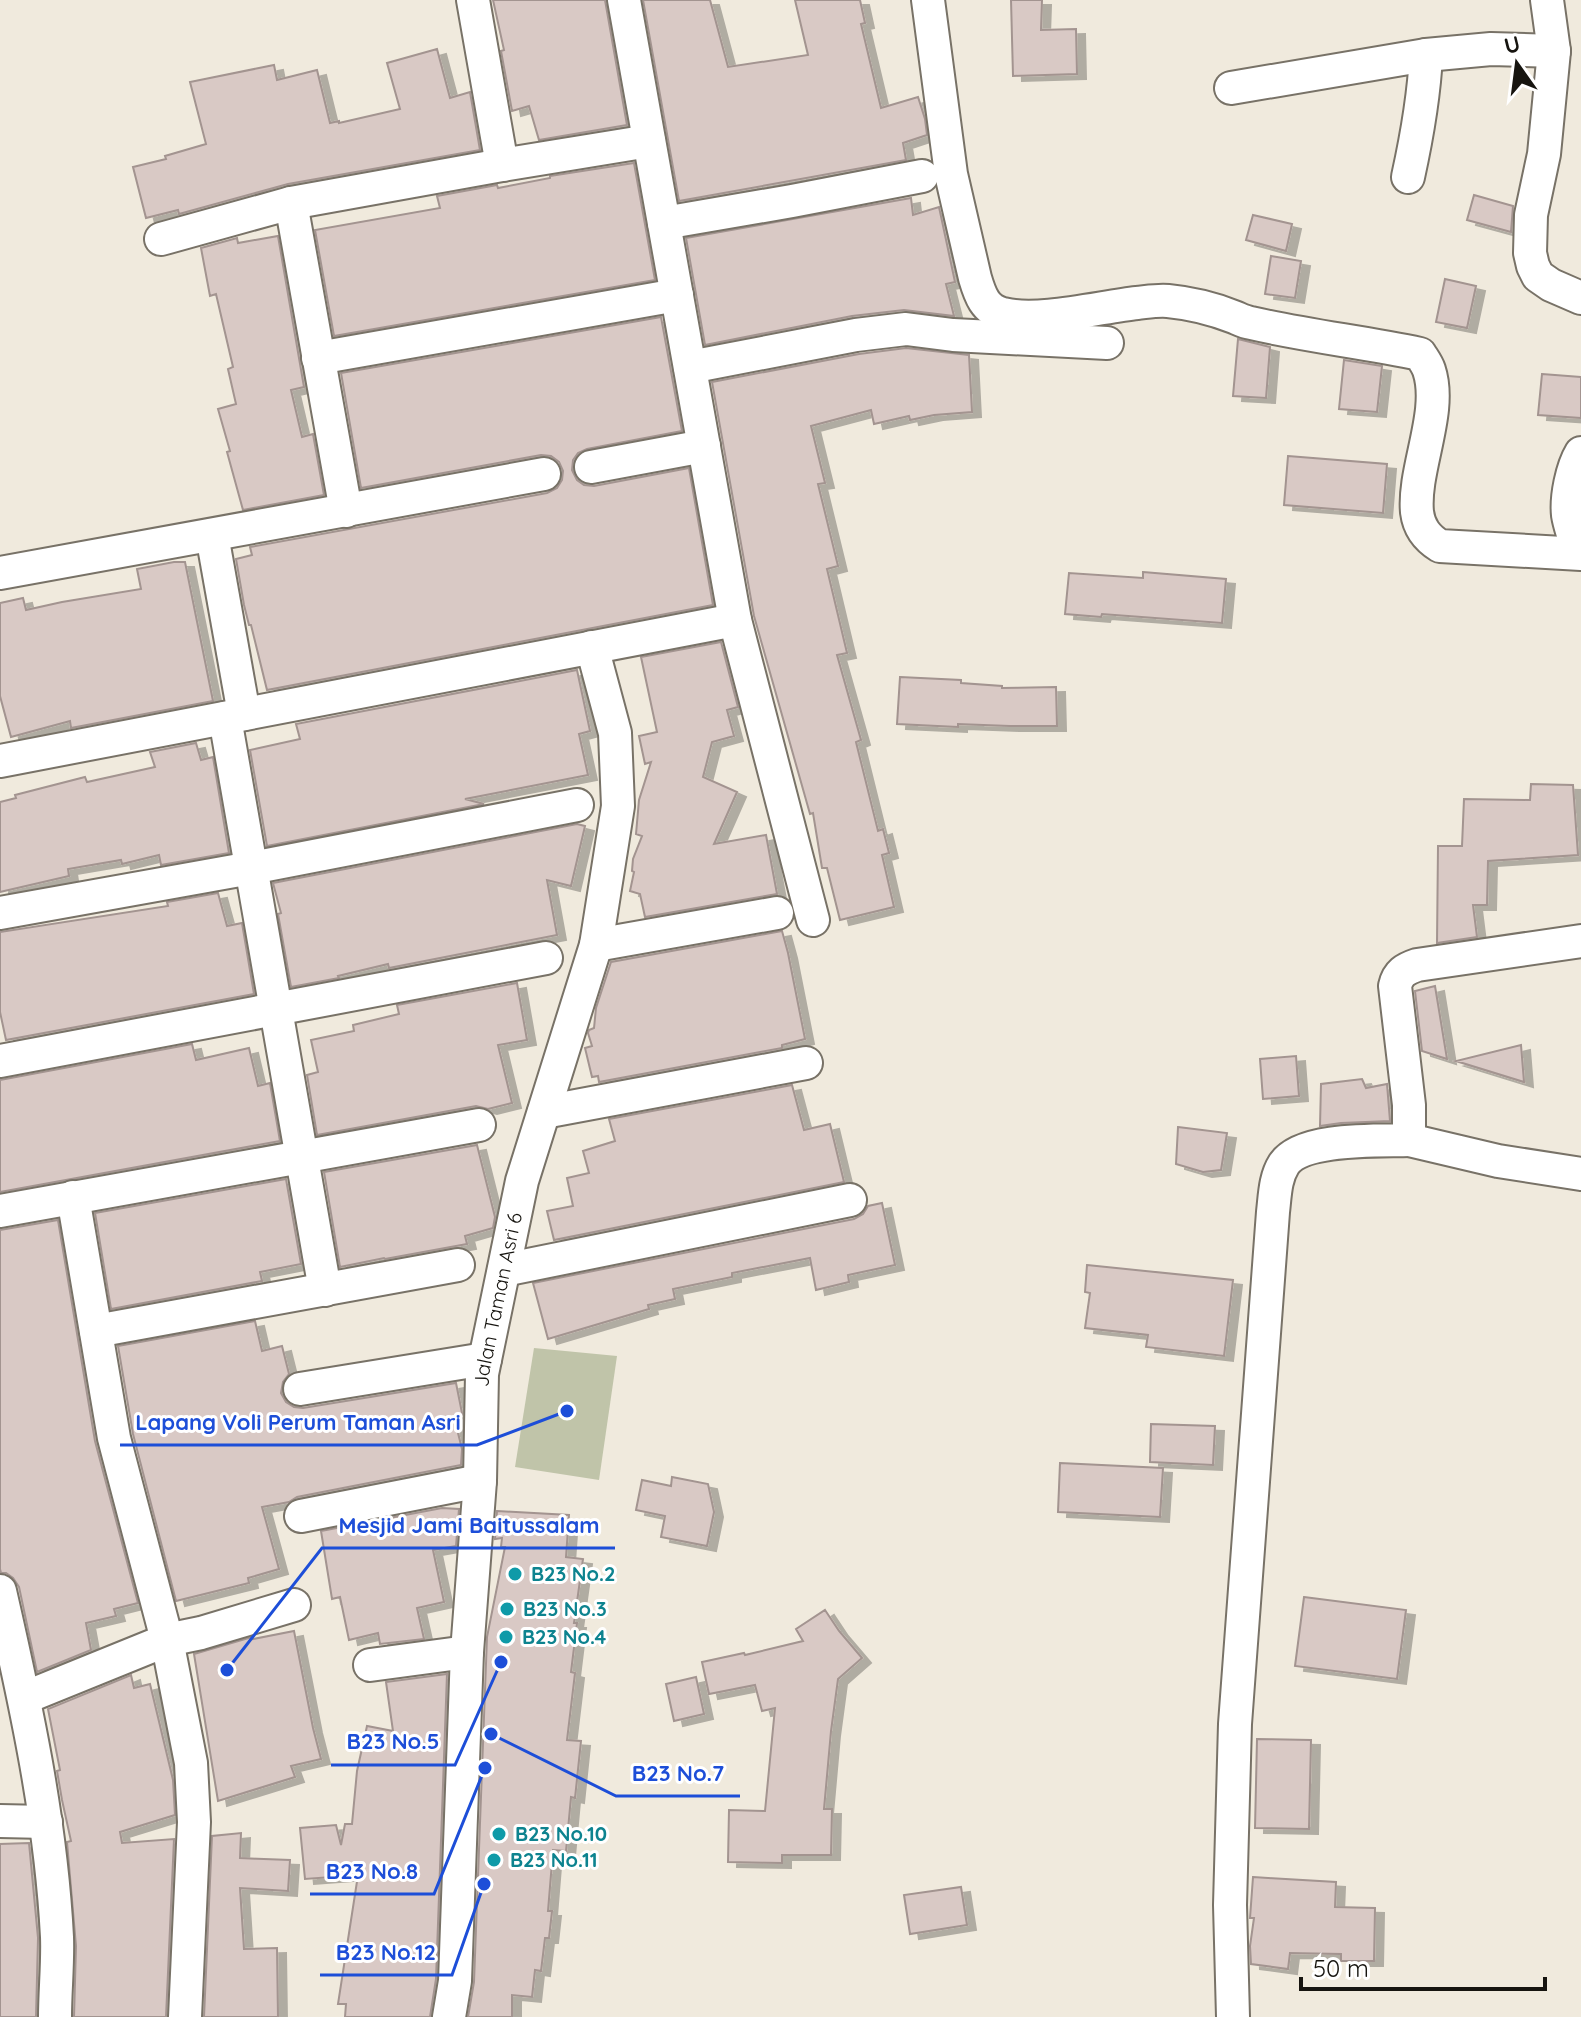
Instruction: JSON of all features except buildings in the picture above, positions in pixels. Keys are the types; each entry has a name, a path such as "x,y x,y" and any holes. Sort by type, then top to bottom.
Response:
{"street":[{"path":"473,0 502,165"},
{"path":"624,0 735,620 813,920"},
{"path":"928,0 951,174 980,295 993,311 1032,317 1168,301 1247,323 1420,354 1431,380 1431,414 1417,511 1428,539 1440,546 1579,554 1568,513 1573,472 1581,453"},
{"path":"1547,0 1554,51 1544,154 1531,215 1530,253 1538,276 1581,298"},
{"path":"1231,88 1426,55 1491,49 1554,51"},
{"path":"1408,177 1424,94 1426,55"},
{"path":"161,239 291,203 649,141"},
{"path":"664,223 922,176"},
{"path":"291,203 346,511"},
{"path":"318,358 677,295"},
{"path":"690,367 856,335 906,329 953,335 1107,343"},
{"path":"591,467 704,446"},
{"path":"0,573 544,474"},
{"path":"212,535 251,868 325,1290"},
{"path":"0,761 735,620"},
{"name":"Jalan Taman Asri 6","path":"449,2017 455,1981 467,1652 480,1481 482,1374 522,1181 596,945 618,806 615,733 592,647"},
{"path":"0,913 577,805"},
{"path":"596,945 777,913"},
{"path":"1409,1140 1409,1105 1395,986 1399,975 1417,965 1581,941"},
{"path":"0,1061 546,958"},
{"path":"544,1112 806,1063"},
{"path":"0,1211 479,1125"},
{"path":"1233,2017 1230,1905 1235,1724 1279,1173 1294,1153 1307,1148 1409,1140 1498,1161 1581,1174"},
{"path":"73,1197 114,1438 167,1640 191,1763 194,1822 185,2017"},
{"path":"504,1270 850,1200"},
{"path":"96,1331 458,1265"},
{"path":"300,1389 485,1359"},
{"path":"301,1516 480,1481"},
{"path":"0,1591 24,1698 46,1822 57,1939 55,2017"},
{"path":"24,1698 167,1640 294,1605"},
{"path":"370,1665 467,1652"},
{"path":"0,1821 46,1822"}],"green space":[{"path":"534,1348 617,1356 599,1480 515,1467"}],"place":[{"name":"Lapang Voli Perum Taman Asri","path":"567,1411"},
{"name":"B23 No.2","path":"515,1574"},
{"name":"B23 No.3","path":"507,1609"},
{"name":"B23 No.4","path":"506,1637"},
{"name":"B23 No.5","path":"501,1662"},
{"name":"Mesjid Jami Baitussalam","path":"227,1670"},
{"name":"B23 No.7","path":"491,1734"},
{"name":"B23 No.8","path":"485,1768"},
{"name":"B23 No.10","path":"499,1834"},
{"name":"B23 No.11","path":"494,1860"},
{"name":"B23 No.12","path":"484,1884"}]}
